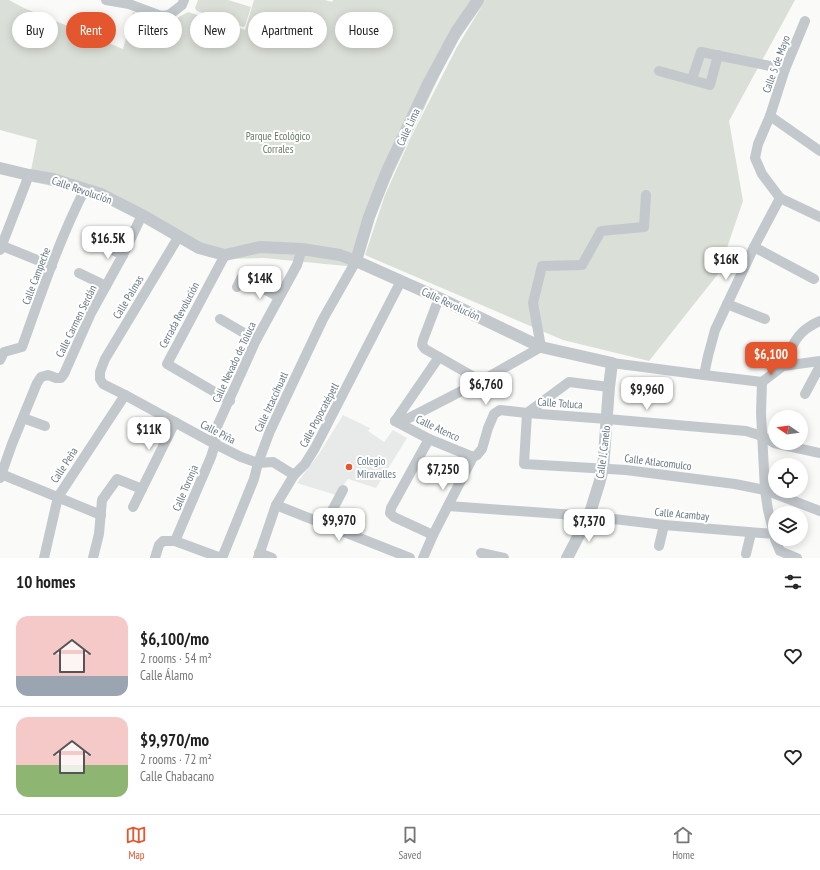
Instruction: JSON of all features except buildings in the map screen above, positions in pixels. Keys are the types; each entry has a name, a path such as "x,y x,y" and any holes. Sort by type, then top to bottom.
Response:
{"street":[{"path":"106,0 129,2 161,16 169,16 182,5 184,0"},
{"name":"Calle Lima","path":"356,261 369,218 388,170 424,91 456,32 478,0"},
{"name":"Calle 5 de Mayo","path":"780,198 762,174 754,158 758,144 770,116 785,69 805,21"},
{"path":"692,80 701,52 785,69"},
{"path":"659,71 710,85 718,55"},
{"path":"770,116 820,151"},
{"name":"Calle Revolución","path":"0,168 52,179 101,194 142,215 199,248 225,255 260,247 302,248 340,255 439,298 541,347 612,363 762,382"},
{"path":"29,175 1,247 52,266"},
{"name":"Calle Campeche","path":"0,360 4,352 22,347 52,266 85,189"},
{"path":"394,421 409,418 481,381 541,347 533,303 542,266 582,265 601,231 644,227 646,195"},
{"path":"704,375 715,330 754,247 780,198 820,217"},
{"name":"Calle Carmen Serdán","path":"23,418 37,383 41,377 48,375 61,378 64,374 91,313 142,215"},
{"name":"Calle Palmas","path":"100,372 104,360 179,236"},
{"path":"102,246 122,255"},
{"path":"754,247 814,279"},
{"name":"Calle Nevado de Toluca","path":"215,444 216,429 230,401 256,340 297,265 302,248"},
{"name":"Cerrada Revolución","path":"225,255 167,364 230,401"},
{"name":"Calle Iztaccíhuatl","path":"221,558 254,479 258,463 270,431 324,319 356,261"},
{"path":"79,273 106,286"},
{"path":"237,287 242,277 279,297"},
{"name":"Calle Popocatépetl","path":"259,556 276,505 294,475 305,464 316,448 401,281"},
{"path":"439,298 422,345 425,349 481,381"},
{"path":"728,304 766,319"},
{"path":"220,319 256,340"},
{"path":"783,366 795,342 805,329 820,321"},
{"path":"394,421 439,357"},
{"path":"768,510 765,490 762,436 762,382 783,366 820,360"},
{"name":"Calle J. Canelo","path":"567,558 589,516 603,469 612,363"},
{"path":"805,394 820,366"},
{"name":"Calle Piña","path":"100,372 100,379 103,384 215,444 241,457 258,463 273,462 294,475"},
{"path":"527,413 569,382 609,386"},
{"name":"Calle Peña","path":"44,558 58,497 125,395"},
{"name":"Calle Toluca","path":"423,558 472,457 477,455 482,449 494,414 500,410 746,431 762,436"},
{"name":"Calle Atlacomulco","path":"527,413 524,464 626,470 735,484 765,490 820,511"},
{"path":"44,426 23,418 1,476 101,515"},
{"name":"Calle Atenco","path":"394,421 429,439 472,457"},
{"path":"133,507 175,422"},
{"path":"762,436 774,443 820,453"},
{"path":"429,439 391,508 390,513 394,517 433,535"},
{"name":"Calle Toronja","path":"175,541 211,457 215,444"},
{"path":"93,558 99,534 102,500 117,479 142,489"},
{"path":"324,524 343,490"},
{"path":"276,505 410,558"},
{"name":"Calle Acambay","path":"448,506 589,516 768,536"},
{"path":"659,546 664,525"},
{"path":"746,554 751,533"},
{"path":"155,558 159,545 163,541 168,540 175,541 208,555 221,558"},
{"path":"481,553 504,558"},
{"path":"779,555 798,558"},
{"path":"259,556 272,558"}],"shaded area":[{"name":"Colegio Miravalles","path":"343,415 370,428 368,431 384,442 393,430 407,438 376,488 348,479 336,495 297,483 319,454"}],"green space":[{"name":"Parque Ecológico Corrales","path":"0,0 9,0 34,12 12,12 12,48 58,48 58,22 66,25 66,48 116,48 116,46 123,49 124,45 124,48 182,48 182,15 188,12 190,13 190,48 240,48 240,28 245,30 248,20 248,48 327,48 327,12 250,12 254,0 325,0 332,2 333,0 795,0 729,121 743,201 718,274 649,361 563,340 365,255 385,195 412,135 457,47 482,6 453,47 375,212 356,267 264,258 223,259 87,194 29,181 37,140 0,130"},
{"path":"198,0 228,0 251,7 249,12 248,12 245,26 243,27 240,26 240,12 200,12 195,8"}],"place":[{"name":"Colegio Miravalles","path":"349,467"}]}
